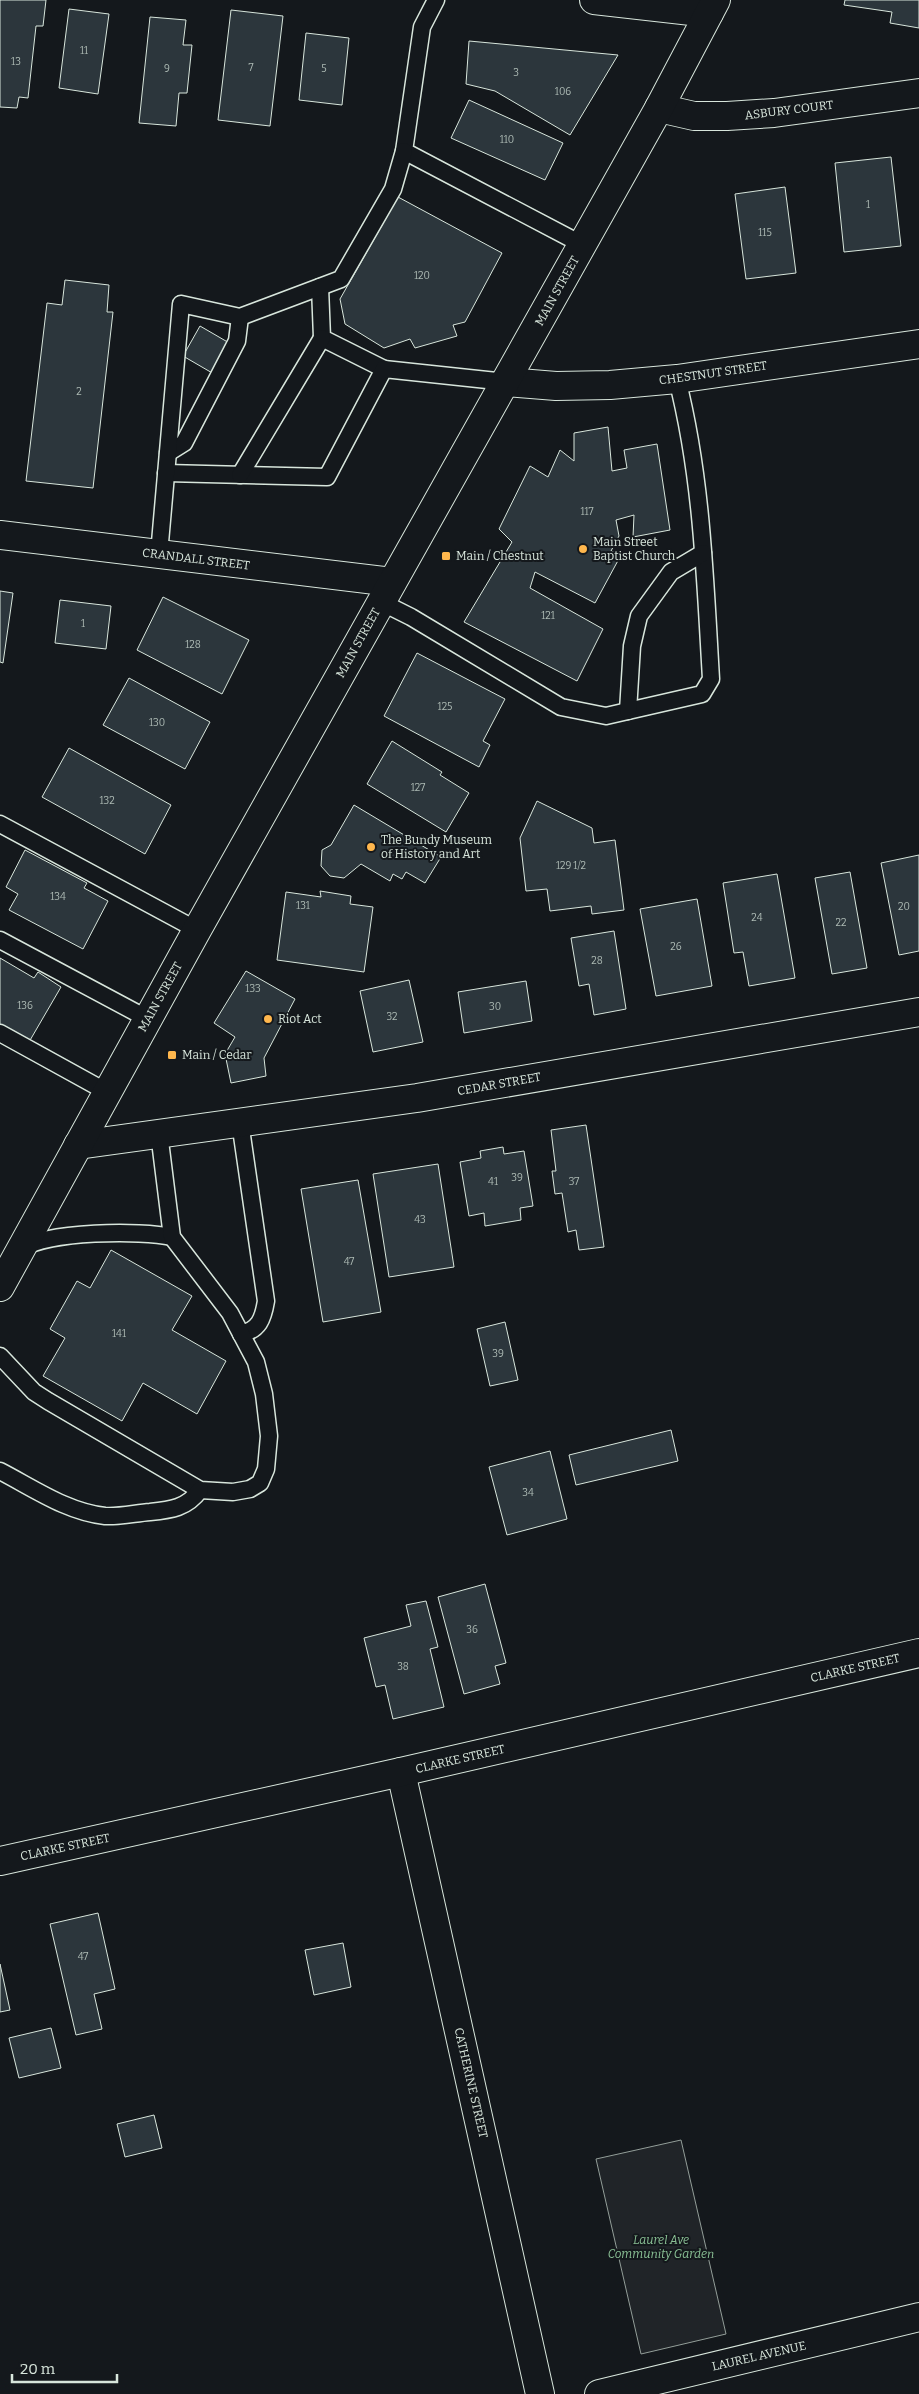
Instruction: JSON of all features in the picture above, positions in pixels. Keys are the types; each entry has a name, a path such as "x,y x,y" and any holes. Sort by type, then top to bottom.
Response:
{"street":[{"path":"601,0 713,7"},
{"name":"MAIN STREET","path":"0,1287 386,592 660,108 713,7"},
{"name":"ASBURY COURT","path":"660,108 694,116 728,116 919,94"},
{"name":"CHESTNUT STREET","path":"506,382 556,386 610,385 678,379 919,344"},
{"name":"CRANDALL STREET","path":"0,535 159,554 386,592"},
{"name":"CEDAR STREET","path":"78,1144 417,1098 919,1012"},
{"name":"CLARKE STREET","path":"0,1861 401,1772 919,1653"},
{"name":"CATHERINE STREET","path":"401,1772 540,2394"},
{"name":"LAUREL AVENUE","path":"599,2394 919,2318"}],"lane":[{"path":"159,554 181,304 240,317 340,279 393,188 404,151 422,27 436,0"},
{"path":"404,151 583,245"},
{"path":"240,475 322,338 320,287"},
{"path":"168,453 184,442 237,341 240,317"},
{"path":"322,338 384,369 506,382"},
{"path":"166,473 327,477 384,369"},
{"path":"386,592 411,617 561,707 606,716 702,694 711,678 698,486 690,427 678,379"},
{"path":"628,711 632,646 638,616 672,572 703,553"},
{"path":"0,824 197,930"},
{"path":"0,940 148,1019"},
{"path":"0,1034 107,1092"},
{"path":"240,1122 266,1301 264,1315 257,1327 241,1334"},
{"path":"0,1356 34,1392 48,1402 200,1490 233,1492 250,1489 260,1483 266,1469 269,1436 264,1394 256,1362 230,1313 172,1237 159,1133"},
{"path":"19,1252 30,1244 71,1236 140,1232 172,1237"},
{"path":"0,1471 69,1507 106,1516 165,1510 183,1506 192,1502 200,1490"}],"green space":[{"name":"Laurel Ave Community Garden","path":"681,2140 726,2334 641,2354 596,2159"}],"building":[{"path":"0,0 46,0 43,26 36,26 28,98 19,97 17,108 0,107"},
{"path":"845,0 919,0 919,28 890,23 892,12 844,5"},
{"path":"69,9 109,14 98,94 59,88"},
{"path":"231,10 283,16 270,126 218,120"},
{"path":"150,17 186,20 183,45 192,45 187,93 179,93 176,126 139,123"},
{"path":"306,33 349,38 342,105 299,100"},
{"path":"469,41 618,55 570,135 495,91 466,84"},
{"path":"469,100 563,143 545,180 451,138"},
{"path":"891,157 901,246 844,252 835,163"},
{"path":"785,187 796,273 746,279 735,194"},
{"path":"398,197 502,253 465,322 453,325 457,336 415,348 410,339 384,348 345,324 340,299"},
{"path":"65,280 109,285 107,312 113,312 93,488 26,481 47,303 62,305"},
{"path":"200,326 231,344 214,374 183,356"},
{"path":"608,427 612,471 627,468 624,450 657,444 670,530 633,537 634,515 616,520 619,536 611,551 621,555 595,603 535,572 530,588 603,629 577,681 464,622 512,542 499,529 530,466 548,477 560,450 574,461 574,433"},
{"path":"0,591 13,593 3,663 0,662"},
{"path":"163,597 249,640 222,694 137,650"},
{"path":"60,600 111,606 106,649 55,643"},
{"path":"417,653 505,699 483,741 490,745 479,767 384,716"},
{"path":"129,678 210,722 185,769 103,725"},
{"path":"392,741 442,772 440,775 469,793 446,832 367,784"},
{"path":"69,748 171,805 145,854 42,797"},
{"path":"537,801 592,828 594,843 615,840 624,910 592,914 591,906 550,911 547,889 526,891 520,838"},
{"path":"354,805 441,857 425,883 406,872 402,879 393,874 390,881 361,864 344,878 330,876 321,866 322,850 331,845"},
{"path":"25,850 87,883 84,888 108,901 83,949 9,910 18,894 6,887"},
{"path":"919,855 919,951 899,955 881,863"},
{"path":"850,872 867,968 832,974 815,878"},
{"path":"777,874 795,978 749,986 743,952 734,953 723,883"},
{"path":"320,891 351,896 350,904 373,907 364,972 277,960 286,892 321,897"},
{"path":"697,899 712,986 656,996 640,909"},
{"path":"614,931 626,1009 594,1015 589,984 579,986 571,938"},
{"path":"0,958 34,978 38,972 61,987 29,1042 0,1025"},
{"path":"246,971 295,999 264,1058 266,1076 231,1083 225,1054 235,1037 214,1023"},
{"path":"409,980 423,1042 373,1052 360,991"},
{"path":"526,981 532,1021 464,1033 458,992"},
{"path":"586,1125 604,1247 579,1250 576,1230 568,1232 562,1193 555,1194 552,1171 556,1171 551,1130"},
{"path":"503,1147 504,1154 524,1151 533,1206 520,1208 521,1220 485,1226 484,1213 469,1216 460,1162 481,1158 480,1151"},
{"path":"438,1164 454,1267 389,1277 373,1174"},
{"path":"358,1180 381,1312 323,1322 301,1189"},
{"path":"111,1250 192,1296 172,1330 226,1361 197,1414 143,1383 122,1421 43,1376 65,1338 50,1329 77,1281 90,1288"},
{"path":"505,1322 518,1380 490,1386 477,1329"},
{"path":"671,1430 678,1461 576,1485 569,1455"},
{"path":"550,1451 567,1519 507,1535 489,1467"},
{"path":"485,1584 506,1663 495,1666 500,1684 464,1694 438,1597"},
{"path":"426,1601 438,1647 430,1649 444,1707 393,1719 385,1685 376,1687 364,1638 411,1626 406,1605"},
{"path":"98,1913 115,1989 94,1994 102,2029 76,2035 50,1924"},
{"path":"343,1943 351,1987 314,1995 305,1950"},
{"path":"0,1964 10,2010 0,2012"},
{"path":"51,2028 61,2068 19,2078 9,2038"},
{"path":"154,2115 162,2148 125,2157 117,2124"}],"place":[{"name":"Main Street Baptist Church","path":"583,549"},
{"name":"Main / Chestnut","path":"446,556"},
{"name":"The Bundy Museum of History and Art","path":"371,847"},
{"name":"Riot Act","path":"268,1019"},
{"name":"Main / Cedar","path":"172,1055"}]}
